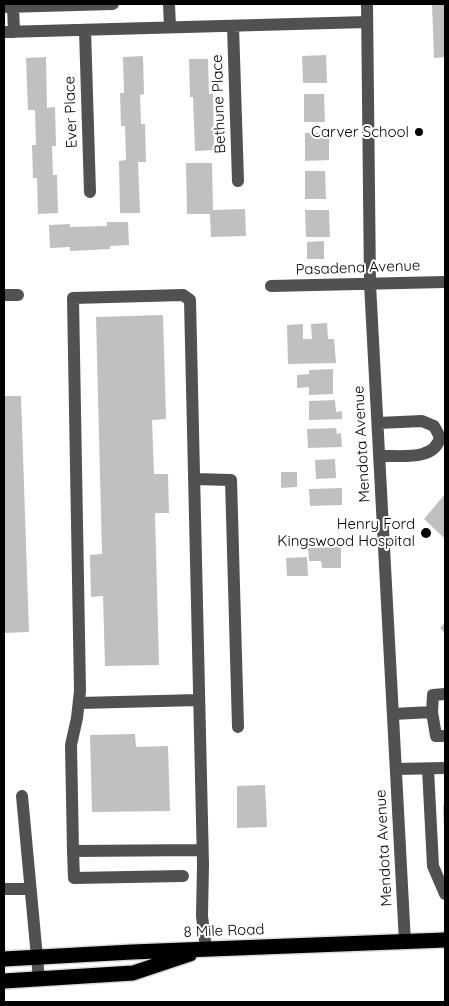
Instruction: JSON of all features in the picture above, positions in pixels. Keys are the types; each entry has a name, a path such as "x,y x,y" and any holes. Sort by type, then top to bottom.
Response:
{"highway":[{"name":"8 Mile Road","path":"4,959 445,940"},
{"path":"4,981 133,973 206,949"}],"street":[{"path":"113,4 8,7 9,32 367,22"},
{"path":"169,4 170,27"},
{"name":"Mendota Avenue","path":"367,4 370,284 405,942"},
{"name":"Bethune Place","path":"233,26 238,181"},
{"name":"Ever Place","path":"85,30 90,192"},
{"name":"Pasadena Avenue","path":"271,286 445,282"},
{"path":"4,296 18,295"},
{"path":"183,876 74,878 70,745 79,703 73,298 183,295 190,300 202,916 206,949"},
{"path":"378,423 422,421 434,426 440,437 433,450 423,455 379,456"},
{"path":"194,479 231,480 238,727"},
{"path":"445,694 433,695 432,712 436,736 445,736"},
{"path":"79,703 199,700"},
{"path":"393,714 432,712"},
{"path":"396,769 445,768"},
{"path":"428,769 433,866 445,894"},
{"path":"22,796 38,979"},
{"path":"73,851 202,850"},
{"path":"4,889 30,889"}],"building":[{"path":"432,4 445,4 445,57 434,58"},
{"path":"326,55 327,83 303,83 302,56"},
{"path":"143,56 144,94 140,95 141,124 145,124 146,162 138,162 140,213 120,213 119,161 126,160 125,126 121,126 120,93 124,93 123,57"},
{"path":"46,57 47,108 55,107 56,146 52,146 53,175 57,175 58,213 38,214 37,178 33,178 32,145 36,145 35,110 28,110 26,58"},
{"path":"189,59 208,59 209,94 213,94 214,150 195,151 193,97 190,97"},
{"path":"304,94 324,94 325,122 304,122"},
{"path":"305,133 329,133 329,160 305,161"},
{"path":"186,163 212,163 213,210 245,209 246,236 211,237 210,214 187,214"},
{"path":"305,171 325,171 326,199 305,199"},
{"path":"305,210 329,210 330,237 306,237"},
{"path":"107,222 128,222 129,245 110,246 110,249 70,251 70,247 50,248 49,225 70,224 70,227 107,226"},
{"path":"324,241 324,259 307,259 307,242"},
{"path":"163,315 166,419 152,420 154,474 168,474 169,513 155,513 159,665 105,666 103,596 91,597 90,555 102,554 96,317"},
{"path":"327,323 328,339 334,339 336,363 288,364 287,325 303,324 303,339 312,339 311,324"},
{"path":"333,369 333,394 309,395 309,387 297,388 297,375 309,374 309,370"},
{"path":"4,396 21,396 29,632 4,633"},
{"path":"335,400 336,412 342,411 342,419 309,420 309,401"},
{"path":"336,428 337,434 341,433 342,447 308,448 307,429"},
{"path":"335,459 336,478 316,479 315,460"},
{"path":"281,472 297,472 297,487 281,488"},
{"path":"342,488 342,505 310,506 309,489"},
{"path":"445,494 445,539 424,519"},
{"path":"341,547 341,568 322,568 321,561 309,561 308,548"},
{"path":"307,557 308,576 287,576 286,558"},
{"path":"445,622 445,633 440,628"},
{"path":"135,734 136,747 168,746 170,811 92,812 90,735"},
{"path":"265,785 267,827 237,828 237,786"},
{"path":"443,805 445,805 445,828 444,828"}],"place":[{"name":"Carver School","path":"419,132"},
{"name":"Henry Ford Kingswood Hospital","path":"426,533"}]}
